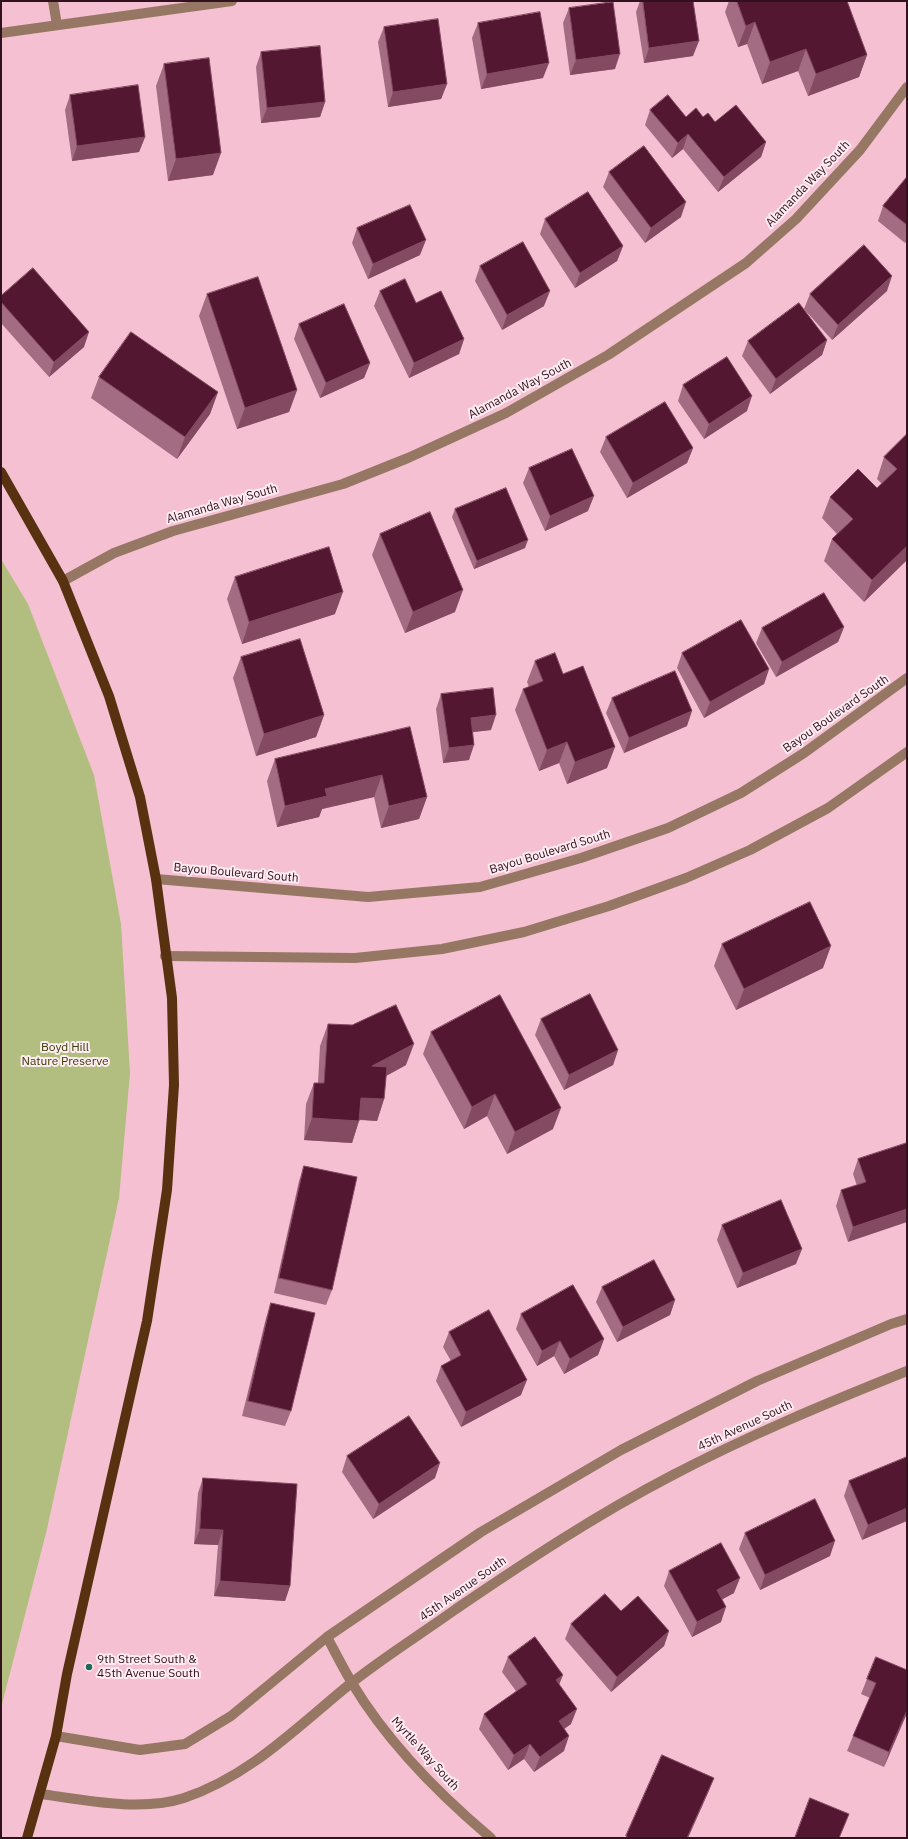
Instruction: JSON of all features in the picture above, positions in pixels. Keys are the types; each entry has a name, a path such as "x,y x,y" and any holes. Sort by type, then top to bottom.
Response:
{"main road":[{"path":"1,472 63,581 109,696 140,797 156,879 165,956 172,998 174,1085 167,1190 147,1321 67,1674 56,1736 41,1794 27,1838"}],"street":[{"path":"53,1 57,25"},
{"path":"1,34 232,1"},
{"name":"Alamanda Way South","path":"63,581 114,553 173,531 343,484 408,458 506,414 608,355 746,263 796,219 860,150 907,87"},
{"name":"Bayou Boulevard South","path":"156,879 368,897 480,888 581,858 668,828 741,793 804,753 907,678"},
{"path":"165,956 354,958 442,949 524,932 610,906 686,878 750,850 828,808 907,752"},
{"path":"56,1736 140,1750 185,1744 231,1716 327,1637 481,1532 621,1450 757,1380 907,1319"},
{"name":"45th Avenue South","path":"41,1794 104,1803 140,1805 181,1799 222,1783 271,1750 352,1683 543,1550 670,1476 794,1417 907,1371"},
{"name":"Myrtle Way South","path":"327,1637 352,1683 390,1737 459,1811 491,1838"}],"green space":[{"name":"Boyd Hill Nature Preserve","path":"1,559 28,604 94,775 121,924 130,1073 119,1198 47,1529 1,1708"}],"building":[{"path":"643,1 693,1 699,41 649,48"},
{"path":"737,1 847,1 867,55 816,74 806,49 770,62 755,22 746,26"},
{"path":"613,2 620,54 576,60 569,8"},
{"path":"540,12 549,63 487,74 478,23"},
{"path":"438,19 447,84 393,92 384,27"},
{"path":"320,46 325,102 267,108 261,52"},
{"path":"209,58 221,153 176,159 164,64"},
{"path":"138,85 145,137 77,146 70,95"},
{"path":"668,95 686,117 696,108 703,117 708,113 715,122 736,105 766,142 724,177 688,134 678,143 650,110"},
{"path":"644,146 686,202 651,228 609,172"},
{"path":"907,177 907,225 883,206"},
{"path":"588,192 623,246 580,273 545,219"},
{"path":"410,205 426,240 373,264 357,228"},
{"path":"523,242 550,291 507,315 480,266"},
{"path":"864,245 892,276 838,325 810,294"},
{"path":"33,268 89,332 54,362 1,302 1,296"},
{"path":"258,277 297,390 245,408 207,294"},
{"path":"405,279 416,303 441,291 464,339 414,363 380,291"},
{"path":"799,303 827,340 776,379 748,341"},
{"path":"344,304 370,363 326,383 299,324"},
{"path":"131,332 218,392 185,437 99,377"},
{"path":"727,357 752,396 709,424 683,385"},
{"path":"665,402 693,448 633,483 606,437"},
{"path":"907,434 907,546 872,580 832,539 853,519 830,497 858,469 877,488 897,469 884,457"},
{"path":"572,449 594,496 550,516 529,468"},
{"path":"506,488 528,540 477,561 455,509"},
{"path":"430,512 463,590 413,612 380,534"},
{"path":"329,547 343,592 249,622 235,577"},
{"path":"824,593 844,627 782,662 762,628"},
{"path":"741,620 769,669 710,702 682,653"},
{"path":"300,639 324,715 264,734 241,657"},
{"path":"555,653 563,674 583,666 615,747 575,762 567,742 547,750 523,689 543,681 535,661"},
{"path":"675,671 692,711 629,738 612,698"},
{"path":"493,688 496,715 471,718 474,745 449,748 441,694"},
{"path":"410,727 427,797 389,806 382,775 325,789 327,796 285,806 275,759"},
{"path":"810,902 831,946 744,989 722,944"},
{"path":"590,994 618,1050 569,1075 541,1019"},
{"path":"500,995 561,1108 515,1132 495,1094 472,1107 431,1032"},
{"path":"396,1005 414,1044 372,1066 387,1067 384,1099 361,1098 359,1121 312,1118 314,1083 324,1083 328,1024 352,1025"},
{"path":"907,1143 907,1209 853,1227 841,1190 866,1182 858,1159"},
{"path":"304,1166 357,1177 332,1290 279,1278"},
{"path":"781,1200 802,1249 743,1273 722,1225"},
{"path":"654,1260 675,1300 623,1327 602,1287"},
{"path":"573,1285 604,1339 570,1359 560,1341 542,1351 521,1314"},
{"path":"271,1303 315,1313 291,1411 248,1401"},
{"path":"489,1310 527,1380 466,1412 441,1366 461,1355 449,1332"},
{"path":"409,1416 440,1463 379,1504 347,1456"},
{"path":"907,1457 907,1508 868,1525 849,1481"},
{"path":"203,1478 297,1484 290,1586 220,1581 223,1530 200,1529"},
{"path":"815,1499 835,1541 765,1575 745,1533"},
{"path":"721,1543 740,1578 717,1590 726,1607 697,1622 669,1571"},
{"path":"605,1594 621,1611 638,1596 669,1631 617,1677 571,1624"},
{"path":"535,1637 563,1675 556,1680 577,1709 559,1721 569,1736 540,1757 530,1744 514,1755 484,1714 527,1684 508,1657"},
{"path":"876,1657 907,1670 907,1710 889,1752 853,1736 876,1683 867,1679"},
{"path":"662,1755 714,1778 687,1838 629,1838 626,1836"},
{"path":"810,1798 849,1814 839,1838 795,1838"}],"place":[{"name":"9th Street South & 45th Avenue South","path":"89,1667"}]}
